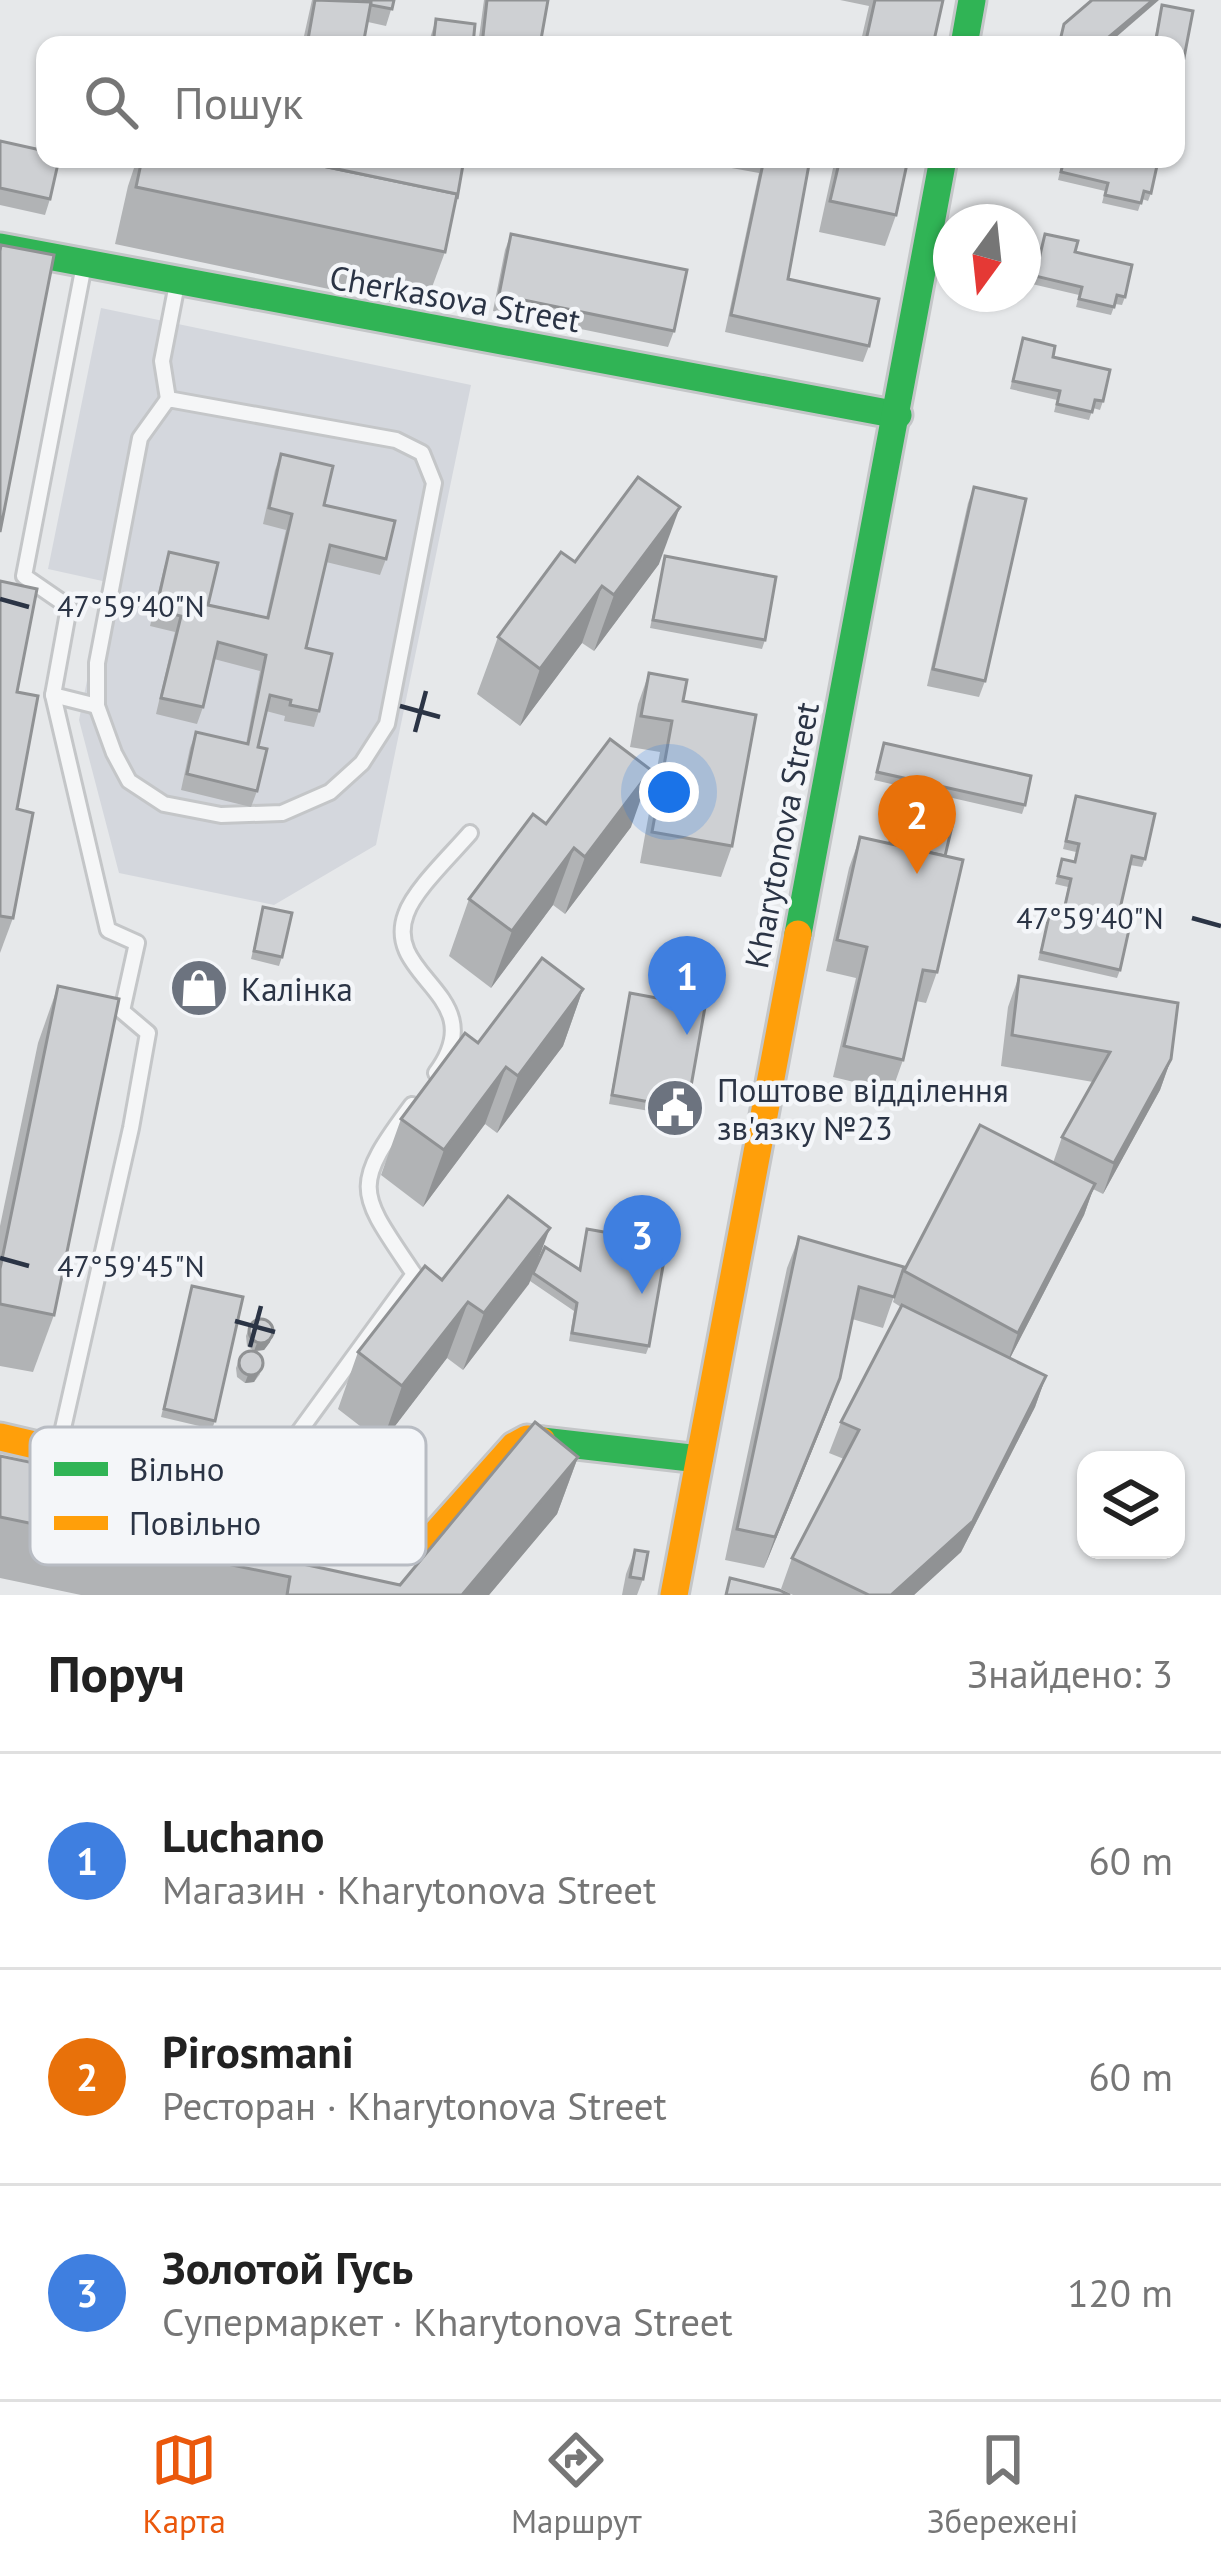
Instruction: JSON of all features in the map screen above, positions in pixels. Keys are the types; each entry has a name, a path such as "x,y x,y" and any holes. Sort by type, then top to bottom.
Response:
{"street":[{"path":"966,36 972,0"},
{"name":"Kharytonova Street","path":"674,1595 942,168"},
{"name":"Cherkasova Street","path":"0,248 898,415"},
{"path":"0,1437 30,1444"},
{"path":"426,1537 432,1538 514,1446 527,1439 699,1459"}],"lane":[{"path":"63,1427 148,1033 122,1011 137,943 108,931 53,695 70,608 24,576 84,265"},
{"path":"168,399 397,440 422,453 434,483 387,724 362,764 330,791 282,813 221,815 164,804 130,781 97,706 97,663 140,438 168,399 162,361 177,284"},
{"path":"53,695 97,706"},
{"path":"430,1081 454,1039 454,1018 409,955 402,935 406,911 470,833"},
{"path":"303,1427 414,1274 373,1214 367,1189 376,1153 416,1099"}],"shaded area":[{"path":"101,308 471,385 376,845 274,905 119,873 79,720 107,582 48,569"}],"building":[{"path":"315,0 371,2 365,36 309,36"},
{"path":"362,0 394,0 392,9"},
{"path":"487,0 548,0 542,36 483,36"},
{"path":"875,0 943,0 935,36 867,36"},
{"path":"1092,0 1153,0 1110,36 1061,36 1064,24"},
{"path":"1162,5 1193,11 1185,53 1185,36 1157,36"},
{"path":"436,19 475,24 474,36 434,36"},
{"path":"0,141 36,149 36,168 57,168 50,199 0,188"},
{"path":"140,168 332,168 457,194 445,252 136,187"},
{"path":"332,168 462,168 457,199 457,194"},
{"path":"762,168 808,168 788,279 879,299 869,346 731,315"},
{"path":"838,168 906,168 896,215 830,201"},
{"path":"1062,168 1156,168 1151,193 1144,191 1141,203 1105,195 1108,183 1061,172"},
{"path":"511,234 687,270 674,331 499,295"},
{"path":"1045,234 1078,241 1075,252 1132,265 1125,297 1117,295 1114,307 1079,299 1082,287 1041,277"},
{"path":"1,245 54,255 0,532 0,251"},
{"path":"1023,338 1055,346 1053,357 1110,370 1103,401 1095,400 1092,412 1057,404 1060,391 1013,381"},
{"path":"281,454 333,466 324,505 395,521 386,559 330,545 306,648 332,654 319,711 270,695 258,747 267,749 257,791 187,774 196,732 248,744 266,655 218,642 203,707 161,698 181,616 156,610 169,552 218,563 208,605 268,618 292,514 269,508"},
{"path":"638,477 680,507 614,595 602,586 540,669 498,637 561,552 575,562"},
{"path":"974,487 1026,499 985,681 933,669"},
{"path":"665,556 776,577 765,640 653,620"},
{"path":"0,581 37,589 17,692 38,696 17,809 33,813 13,918 0,916"},
{"path":"649,673 687,680 683,701 756,715 732,846 652,832 672,721 641,716"},
{"path":"610,739 651,770 585,857 574,848 512,931 469,899 533,814 546,824"},
{"path":"884,743 1031,776 1025,805 877,772"},
{"path":"1076,796 1155,814 1145,859 1132,856 1117,922 1130,925 1120,970 1041,952 1051,907 1064,910 1071,879 1058,876 1062,859 1075,862 1079,844 1066,841"},
{"path":"897,809 953,822 945,856 890,844"},
{"path":"860,837 963,860 937,972 923,970 903,1060 844,1046 867,947 837,940"},
{"path":"263,907 292,913 282,957 254,951"},
{"path":"542,958 583,989 518,1076 506,1067 444,1150 401,1119 465,1033 478,1043"},
{"name":"Калінка","path":"190,964 220,970 215,996 185,991"},
{"path":"1019,976 1178,1003 1171,1059 1114,1163 1062,1137 1110,1052 1012,1035"},
{"path":"58,986 119,999 54,1315 0,1304 0,1269"},
{"path":"630,993 705,1007 687,1109 612,1095"},
{"path":"980,1125 1095,1184 1018,1333 904,1271"},
{"path":"508,1196 550,1228 484,1313 468,1302 402,1386 358,1352 425,1266 442,1280"},
{"path":"618,1217 670,1226 649,1346 572,1333 577,1303 533,1273 545,1247 580,1270 587,1229 615,1234"},
{"path":"799,1237 904,1267 894,1297 859,1287 840,1378 775,1537 737,1529"},
{"path":"192,1286 243,1297 215,1421 164,1409"},
{"path":"902,1305 1046,1376 973,1521 891,1595 869,1595 792,1558 859,1430 841,1422"},
{"path":"261,1319 270,1322 270,1340 261,1343 252,1340 249,1331 252,1322"},
{"path":"251,1351 260,1354 260,1372 251,1375 242,1372 239,1363 242,1354"},
{"path":"535,1422 578,1457 462,1595 287,1595 290,1577 232,1565 308,1565 400,1585 417,1565 426,1565 426,1554"},
{"path":"0,1456 30,1462 30,1523 0,1517"},
{"path":"635,1550 648,1552 643,1579 630,1577"},
{"path":"730,1578 779,1590 790,1595 726,1595"}],"traffic: fast":[{"path":"966,36 972,0"},
{"path":"798,934 941,168"},
{"path":"0,247 898,415"},
{"path":"542,1441 699,1459"}],"traffic: slow":[{"path":"674,1595 798,934"},
{"path":"0,1437 30,1444"},
{"path":"426,1537 432,1538 514,1446 527,1439 542,1441"}],"place":[{"name":"Pirosmani","path":"917,874"},
{"name":"Калінка","path":"199,988"},
{"name":"Luchano","path":"687,1035"},
{"name":"Поштове відділення зв'язку №23","path":"675,1108"},
{"name":"Золотой Гусь","path":"642,1294"}]}
